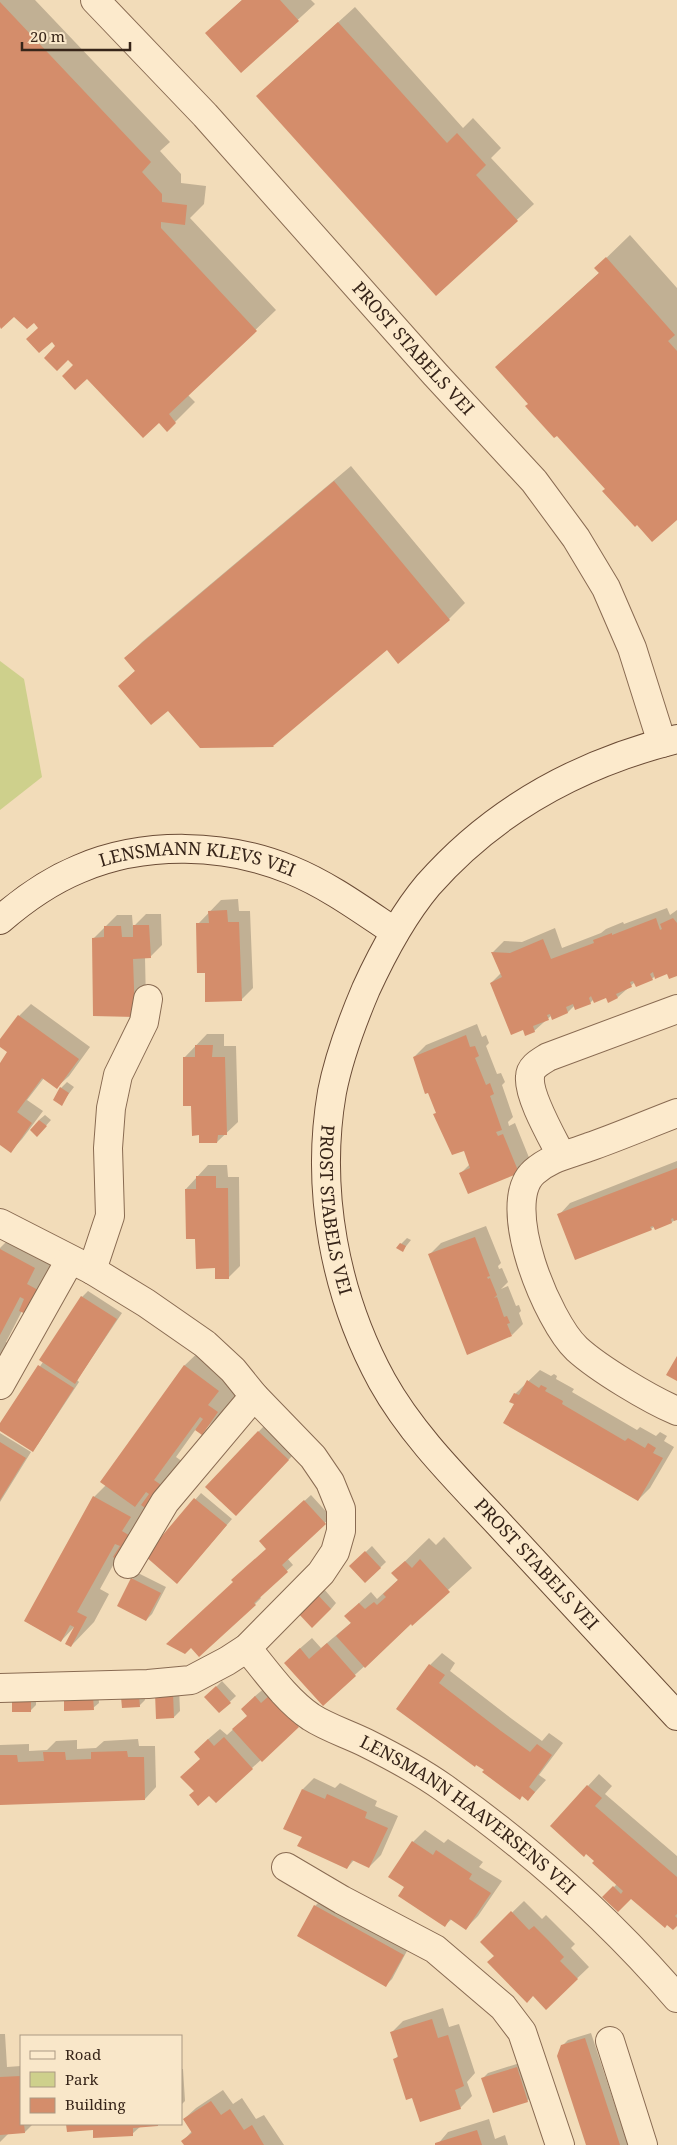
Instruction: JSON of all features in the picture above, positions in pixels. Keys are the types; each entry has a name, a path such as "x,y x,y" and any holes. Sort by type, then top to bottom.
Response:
{"street":[{"name":"PROST STABELS VEI","path":"95,0 205,115 534,481 576,538 606,588 670,741 600,763 547,788 503,818 466,848 429,884 395,932 372,976 342,1051 332,1091 328,1127 327,1170 332,1231 341,1276 356,1325 368,1354 385,1386 436,1455 677,1716"},
{"name":"LENSMANN KLEVS VEI","path":"0,920 40,890 79,869 126,855 152,851 184,850 242,855 291,870 351,903 395,932"},
{"path":"0,1385 81,1265 110,1216 108,1148 111,1108 118,1075 144,1022 148,999"},
{"path":"561,1155 535,1102 530,1077 534,1066 548,1057 677,1009"},
{"path":"677,1112 586,1148 561,1155 533,1173 523,1186 523,1237 539,1284 560,1329 577,1349 610,1373 677,1411"},
{"path":"0,1223 81,1265 205,1344 233,1370 254,1396 313,1458 330,1482 340,1509 341,1531 335,1552 321,1573 247,1648 228,1661 192,1680 148,1684 0,1688"},
{"path":"128,1564 165,1502 254,1396"},
{"name":"LENSMANN HAAVERSENS VEI","path":"247,1648 296,1705 311,1717 334,1730 364,1742 443,1787 560,1879 598,1913 644,1960 677,1998"},
{"path":"286,1867 342,1900 435,1949 503,2006 522,2032 560,2145"},
{"path":"610,2041 643,2145"}],"green space":[{"path":"0,661 24,679 42,777 0,810"}],"building":[{"path":"242,0 280,0 299,21 241,73 205,33"},
{"path":"0,2 151,162 142,172 162,194 162,202 187,205 185,225 161,222 161,228 257,331 169,414 176,423 167,432 159,423 143,438 87,379 75,390 62,376 73,365 68,360 57,371 44,358 55,346 52,342 39,353 26,339 38,328 34,323 27,329 14,317 1,329 0,327"},
{"path":"338,22 447,143 457,133 486,165 476,175 518,221 436,296 256,96"},
{"path":"606,257 675,335 668,341 677,351 677,520 652,542 637,525 635,527 602,491 605,489 557,436 554,438 525,406 528,404 495,367 599,273 594,268"},
{"path":"334,481 450,620 398,664 387,650 274,747 200,748 168,711 151,725 118,686 135,671 124,658"},
{"path":"227,910 228,922 239,922 242,1001 205,1002 205,973 197,973 196,923 209,923 208,911"},
{"path":"656,918 660,930 662,929 660,924 673,918 677,923 677,976 669,979 667,974 655,979 653,972 650,974 653,980 636,987 633,981 630,982 632,987 616,994 618,998 608,1003 606,998 594,1003 591,996 589,998 591,1004 575,1010 573,1004 566,1007 568,1013 552,1020 550,1014 547,1015 549,1020 533,1026 535,1032 525,1036 523,1030 511,1035 490,983 502,977 491,952 510,953 543,939 551,959 594,943 593,940 612,933 612,935"},
{"path":"133,925 149,925 151,958 133,959 135,1017 93,1016 92,938 104,937 104,926 121,926 122,937 133,937"},
{"path":"18,1015 79,1059 57,1089 42,1078 17,1112 32,1123 11,1153 0,1145 0,1063 7,1052 0,1047 0,1039"},
{"path":"466,1035 470,1047 475,1046 479,1056 475,1058 486,1085 490,1083 494,1094 490,1096 502,1130 496,1132 498,1136 503,1134 519,1173 468,1194 459,1173 470,1168 464,1151 452,1155 433,1114 436,1113 428,1093 425,1094 413,1057"},
{"path":"195,1045 213,1045 212,1057 225,1057 227,1135 218,1135 217,1143 199,1143 199,1135 192,1136 191,1106 183,1106 183,1057 195,1057"},
{"path":"60,1087 69,1093 62,1106 53,1100"},
{"path":"39,1120 47,1126 37,1137 30,1130"},
{"path":"677,1168 677,1220 674,1221 673,1218 671,1219 672,1223 655,1230 653,1226 650,1227 652,1230 575,1260 557,1214"},
{"path":"196,1176 216,1176 216,1188 228,1188 229,1279 215,1279 215,1268 196,1269 195,1239 186,1239 185,1189 196,1189"},
{"path":"475,1237 490,1276 487,1277 488,1279 490,1278 497,1295 494,1298 497,1297 504,1317 507,1316 510,1323 507,1324 512,1336 467,1355 428,1254"},
{"path":"400,1243 406,1246 403,1252 396,1248"},
{"path":"0,1249 35,1268 27,1284 38,1290 26,1314 19,1311 24,1299 20,1297 0,1335"},
{"path":"81,1296 117,1319 75,1384 39,1360"},
{"path":"677,1356 677,1381 666,1375"},
{"path":"38,1365 74,1388 33,1452 0,1431 0,1423"},
{"path":"184,1365 219,1391 208,1405 218,1412 202,1435 195,1430 203,1419 200,1417 154,1480 164,1487 148,1510 141,1505 149,1494 146,1492 135,1507 100,1482"},
{"path":"527,1380 539,1388 541,1385 547,1388 545,1391 563,1401 562,1404 625,1441 628,1438 645,1448 648,1443 656,1448 653,1453 663,1458 638,1501 503,1423 514,1404 509,1402 514,1393 519,1395"},
{"path":"258,1431 289,1460 236,1516 205,1487"},
{"path":"0,1442 26,1458 0,1500"},
{"path":"93,1496 131,1517 122,1531 132,1537 119,1561 113,1557 120,1546 115,1544 77,1612 87,1617 71,1647 65,1644 74,1627 70,1625 61,1642 24,1621"},
{"path":"194,1498 227,1525 177,1584 145,1556"},
{"path":"304,1500 326,1524 282,1565 288,1572 254,1603 256,1605 199,1657 191,1648 185,1654 166,1644 233,1582 231,1580 266,1549 259,1541"},
{"path":"365,1551 381,1568 365,1583 349,1566"},
{"path":"420,1559 450,1592 412,1626 411,1624 365,1668 336,1636 351,1623 344,1616 359,1603 365,1609 374,1602 377,1605 386,1597 383,1594 398,1580 391,1573 405,1561 412,1568"},
{"path":"131,1578 161,1593 146,1621 117,1606"},
{"path":"317,1594 331,1609 312,1628 297,1612"},
{"path":"327,1643 356,1676 323,1706 284,1663 300,1648 309,1659"},
{"path":"429,1664 445,1675 439,1683 501,1731 530,1752 537,1744 552,1755 529,1787 535,1792 528,1801 522,1796 520,1800 482,1772 484,1770 476,1765 475,1767 396,1709"},
{"path":"216,1686 231,1703 219,1713 204,1697"},
{"path":"155,1693 173,1693 174,1718 156,1719"},
{"path":"270,1695 299,1727 262,1762 232,1729 247,1716 241,1709 255,1696 261,1703"},
{"path":"139,1696 140,1707 122,1708 121,1697"},
{"path":"93,1697 94,1710 64,1711 64,1699"},
{"path":"31,1699 31,1712 12,1712 12,1700"},
{"path":"224,1737 253,1769 216,1803 209,1796 198,1806 189,1795 194,1791 180,1777 200,1759 194,1752 208,1739 214,1746"},
{"path":"127,1751 128,1757 144,1757 145,1800 0,1805 0,1755 17,1755 18,1762 44,1761 43,1752 65,1752 66,1760 91,1759 91,1752"},
{"path":"587,1785 602,1798 595,1806 677,1877 677,1914 675,1916 677,1918 677,1926 673,1930 667,1925 665,1928 631,1899 618,1912 602,1897 613,1886 621,1894 623,1891 592,1863 594,1861 586,1854 584,1857 550,1826"},
{"path":"302,1789 325,1799 327,1794 367,1812 365,1818 388,1828 369,1868 352,1860 347,1869 297,1846 302,1837 283,1829"},
{"path":"412,1841 433,1855 436,1850 472,1874 469,1879 491,1893 466,1930 450,1919 445,1927 398,1896 404,1887 388,1877"},
{"path":"314,1905 404,1955 386,1987 297,1936"},
{"path":"511,1911 529,1930 534,1926 548,1940 564,1957 560,1961 578,1979 546,2010 533,1996 527,2003 487,1962 494,1956 480,1942"},
{"path":"432,2019 438,2038 448,2035 464,2086 455,2090 461,2109 420,2122 412,2098 406,2100 393,2059 398,2057 390,2032"},
{"path":"585,2038 620,2145 586,2145 557,2056 561,2045"},
{"path":"517,2067 528,2102 493,2113 481,2078"},
{"path":"20,2076 20,2125 24,2125 25,2133 0,2135 0,2077"},
{"path":"211,2101 221,2115 230,2109 244,2130 252,2125 264,2145 184,2145 181,2141 192,2133 183,2119"},
{"path":"66,2125 158,2125 133,2128 133,2136 93,2138 93,2130 67,2132"},
{"path":"477,2130 482,2145 435,2145 435,2143"}]}
